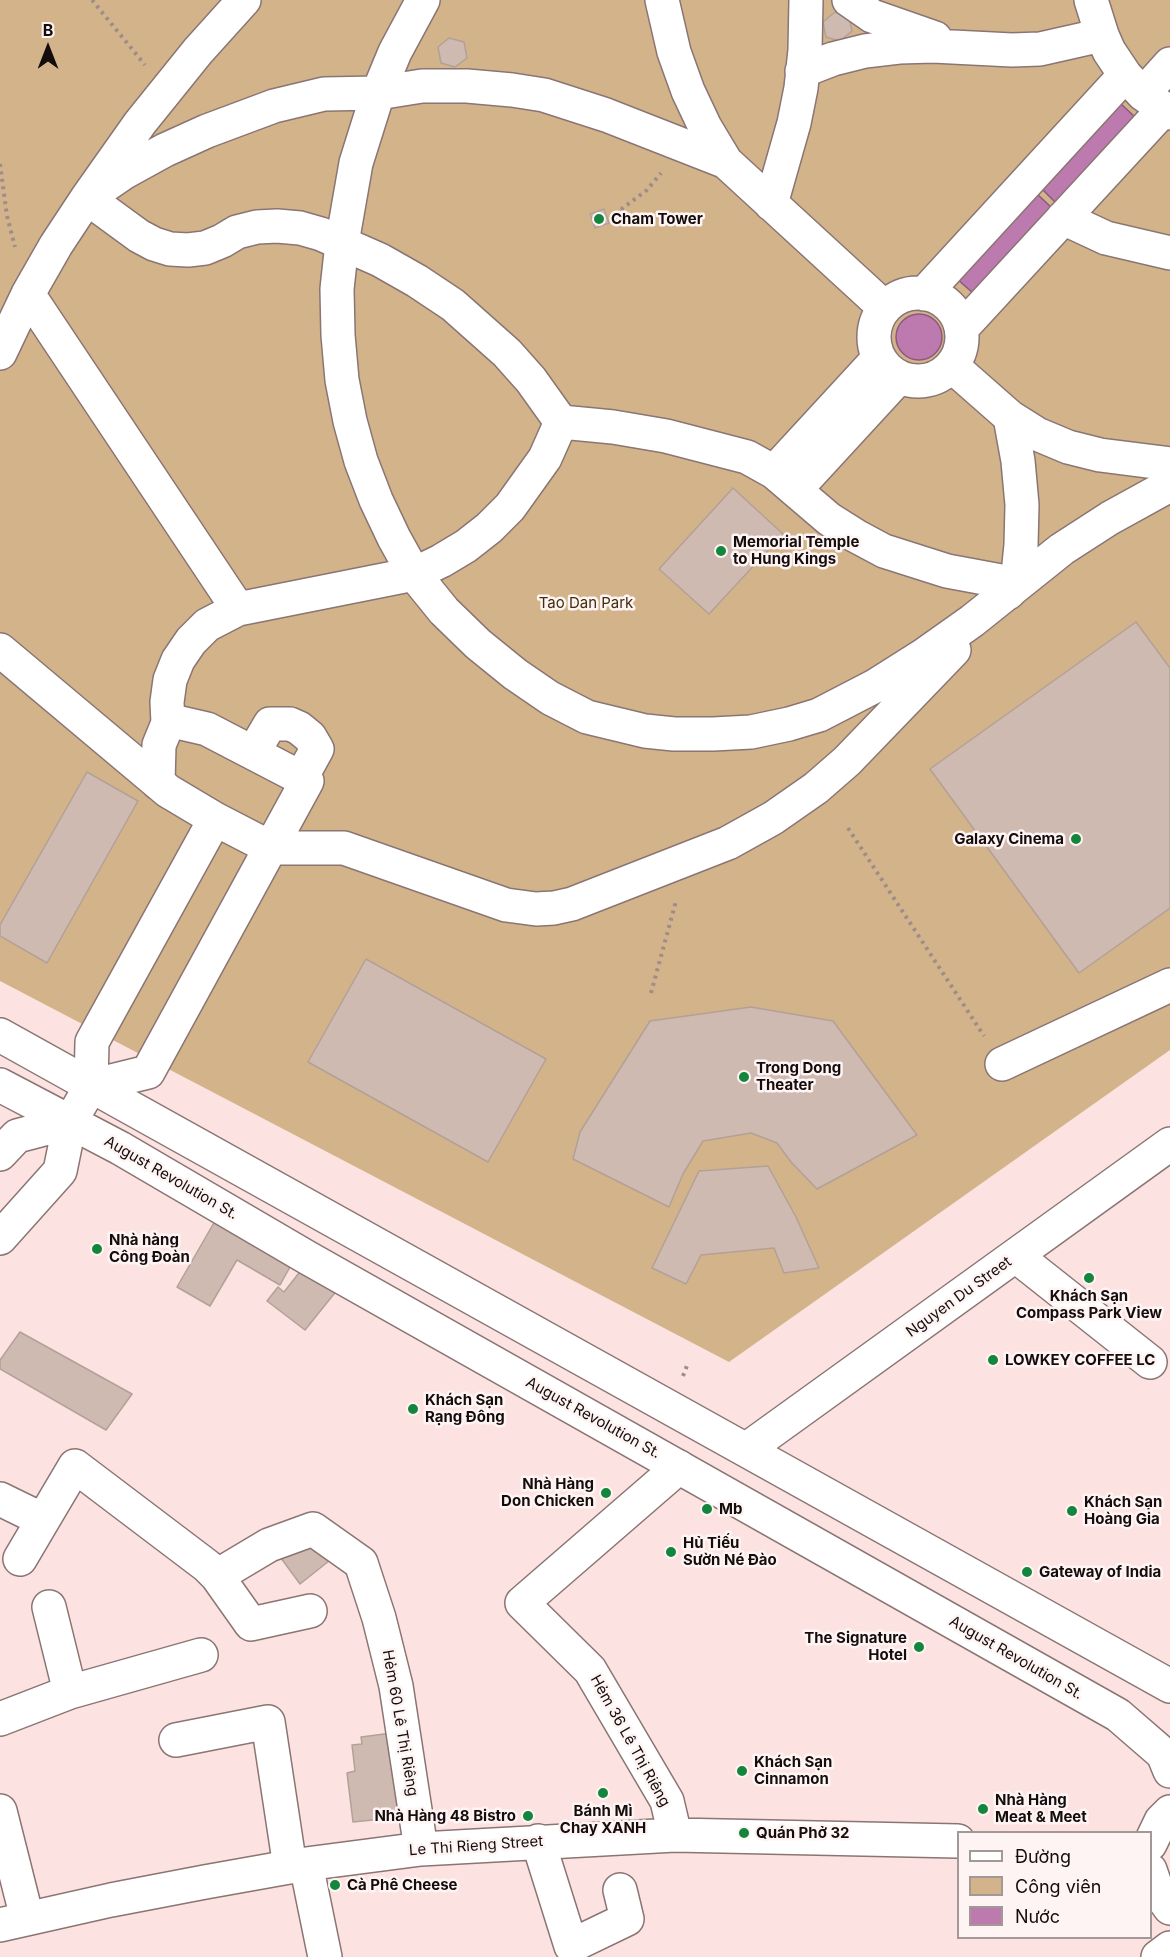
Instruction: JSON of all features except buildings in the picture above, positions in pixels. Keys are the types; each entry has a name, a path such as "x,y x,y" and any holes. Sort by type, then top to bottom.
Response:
{"street":[{"path":"0,353 28,294 56,245 87,198 165,91 244,0"},
{"path":"423,0 395,52 378,93 356,163 342,243 337,289 342,380 350,422 361,461 376,500 414,574 444,611 478,645 515,675 550,698 587,717 635,729 674,734 713,735 751,732 819,715 875,686 915,661 972,621 1072,543 1110,518 1170,485"},
{"path":"662,0 674,52 688,91 705,127 726,162 885,308"},
{"path":"771,204 794,123 802,71 806,0"},
{"path":"849,0 872,16 892,24 942,40 983,48"},
{"path":"1090,0 1109,51 1150,98"},
{"path":"802,71 844,57 899,47 1040,49 1102,35"},
{"path":"962,327 1063,218 1150,98 1170,64"},
{"path":"87,198 125,172 165,150 207,130 252,114 324,94 378,93 422,86 467,86 512,90 576,104 726,162"},
{"path":"924,294 1150,98"},
{"path":"87,198 139,236 171,249 205,248 222,242 237,232 257,227 277,226 300,228 342,243 380,260 417,281 481,328 523,371 561,422 613,427 707,445 747,457 784,481 829,519 855,536 884,550 947,571 1017,584"},
{"path":"1063,218 1106,238 1170,253"},
{"path":"28,294 238,609"},
{"path":"910,294 937,297 948,305 957,315 962,327 963,341 960,354 952,366 941,375 928,381 913,381 889,368 874,346 874,332 885,308 896,299 910,294"},
{"path":"952,366 1010,417 1037,434 1068,447 1110,456 1170,464"},
{"path":"784,481 889,368"},
{"path":"0,650 158,783 215,819 271,848 344,848 506,905 537,909 572,904 728,843 773,818 816,788 869,740 1017,584 1022,505 1018,460 1010,417"},
{"path":"158,783 159,745 168,723 166,702 171,680 178,660 191,641 207,625 238,609 414,574 441,561 466,546 489,528 510,507 545,458 561,422"},
{"path":"91,1086 148,1072 307,781 200,727 168,723"},
{"path":"253,753 270,724 290,724 299,728 310,737 317,749 302,778"},
{"path":"0,1238 60,1171 70,1122 91,1086 92,1042 215,819"},
{"path":"1002,1064 1170,985"},
{"path":"0,1035 1170,1686"},
{"name":"August Revolution St.","path":"0,1085 120,1148 308,1258 1118,1715 1163,1754 1170,1772"},
{"path":"0,1154 17,1136 70,1122"},
{"name":"Nguyen Du Street","path":"747,1449 1170,1144"},
{"path":"1016,1256 1150,1362"},
{"path":"20,1559 75,1466 207,1566 218,1576 251,1624 310,1611"},
{"name":"Hẻm 36 Lê Thị Riêng","path":"675,1835 668,1801 590,1670 522,1603 679,1467"},
{"path":"0,1499 43,1520"},
{"name":"Hẻm 60 Lê Thị Riêng","path":"218,1576 269,1545 313,1529 361,1563 379,1618 396,1686 421,1849"},
{"path":"49,1607 70,1692"},
{"path":"0,1719 70,1692 201,1655"},
{"path":"176,1740 268,1722 298,1865 325,1957"},
{"path":"0,1811 13,1922"},
{"path":"1152,1840 1162,1820 1170,1812"},
{"name":"Le Thi Rieng Street","path":"13,1922 111,1900 298,1865 421,1849 675,1835 957,1841"},
{"path":"538,1841 571,1946 592,1948 627,1919 620,1890"},
{"path":"1152,1876 1157,1890 1170,1908"},
{"path":"1158,1957 1170,1948"}],"path":[{"path":"92,0 165,91"},
{"path":"615,214 656,181 669,157 674,141"},
{"path":"0,165 6,216 28,294"},
{"path":"848,828 1002,1064"},
{"path":"651,993 685,860"}],"green space":[{"name":"Tao Dan Park","path":"0,0 1170,0 1170,1050 729,1362 0,981"}],"water":[{"path":"1120,103 1135,117 1056,203 1041,188"},
{"path":"1036,193 1052,208 973,293 957,279"},
{"path":"919,314 935,321 942,337 935,353 919,360 903,353 896,337 903,321"}],"place":[{"name":"Cham Tower","path":"599,219"},
{"name":"Memorial Temple to Hung Kings","path":"721,551"},
{"name":"Galaxy Cinema","path":"1076,839"},
{"name":"Trong Dong Theater","path":"744,1077"},
{"name":"Nhà hàng Công Đoàn","path":"97,1249"},
{"name":"Khách Sạn Compass Park View","path":"1089,1278"},
{"name":"LOWKEY COFFEE LC","path":"993,1360"},
{"name":"Khách Sạn Rạng Đông","path":"413,1409"},
{"name":"Nhà Hàng Don Chicken","path":"606,1493"},
{"name":"Mb","path":"707,1509"},
{"name":"Khách Sạn Hoàng Gia","path":"1072,1511"},
{"name":"Hủ Tiếu Sườn Né Đào","path":"671,1552"},
{"name":"Gateway of India","path":"1027,1572"},
{"name":"The Signature Hotel","path":"919,1647"},
{"name":"Khách Sạn Cinnamon","path":"742,1771"},
{"name":"Bánh Mì Chay XANH","path":"603,1793"},
{"name":"Nhà Hàng Meat & Meet","path":"983,1809"},
{"name":"Nhà Hàng 48 Bistro","path":"528,1816"},
{"name":"Quán Phở 32","path":"744,1833"},
{"name":"Cà Phê Cheese","path":"335,1885"}]}
